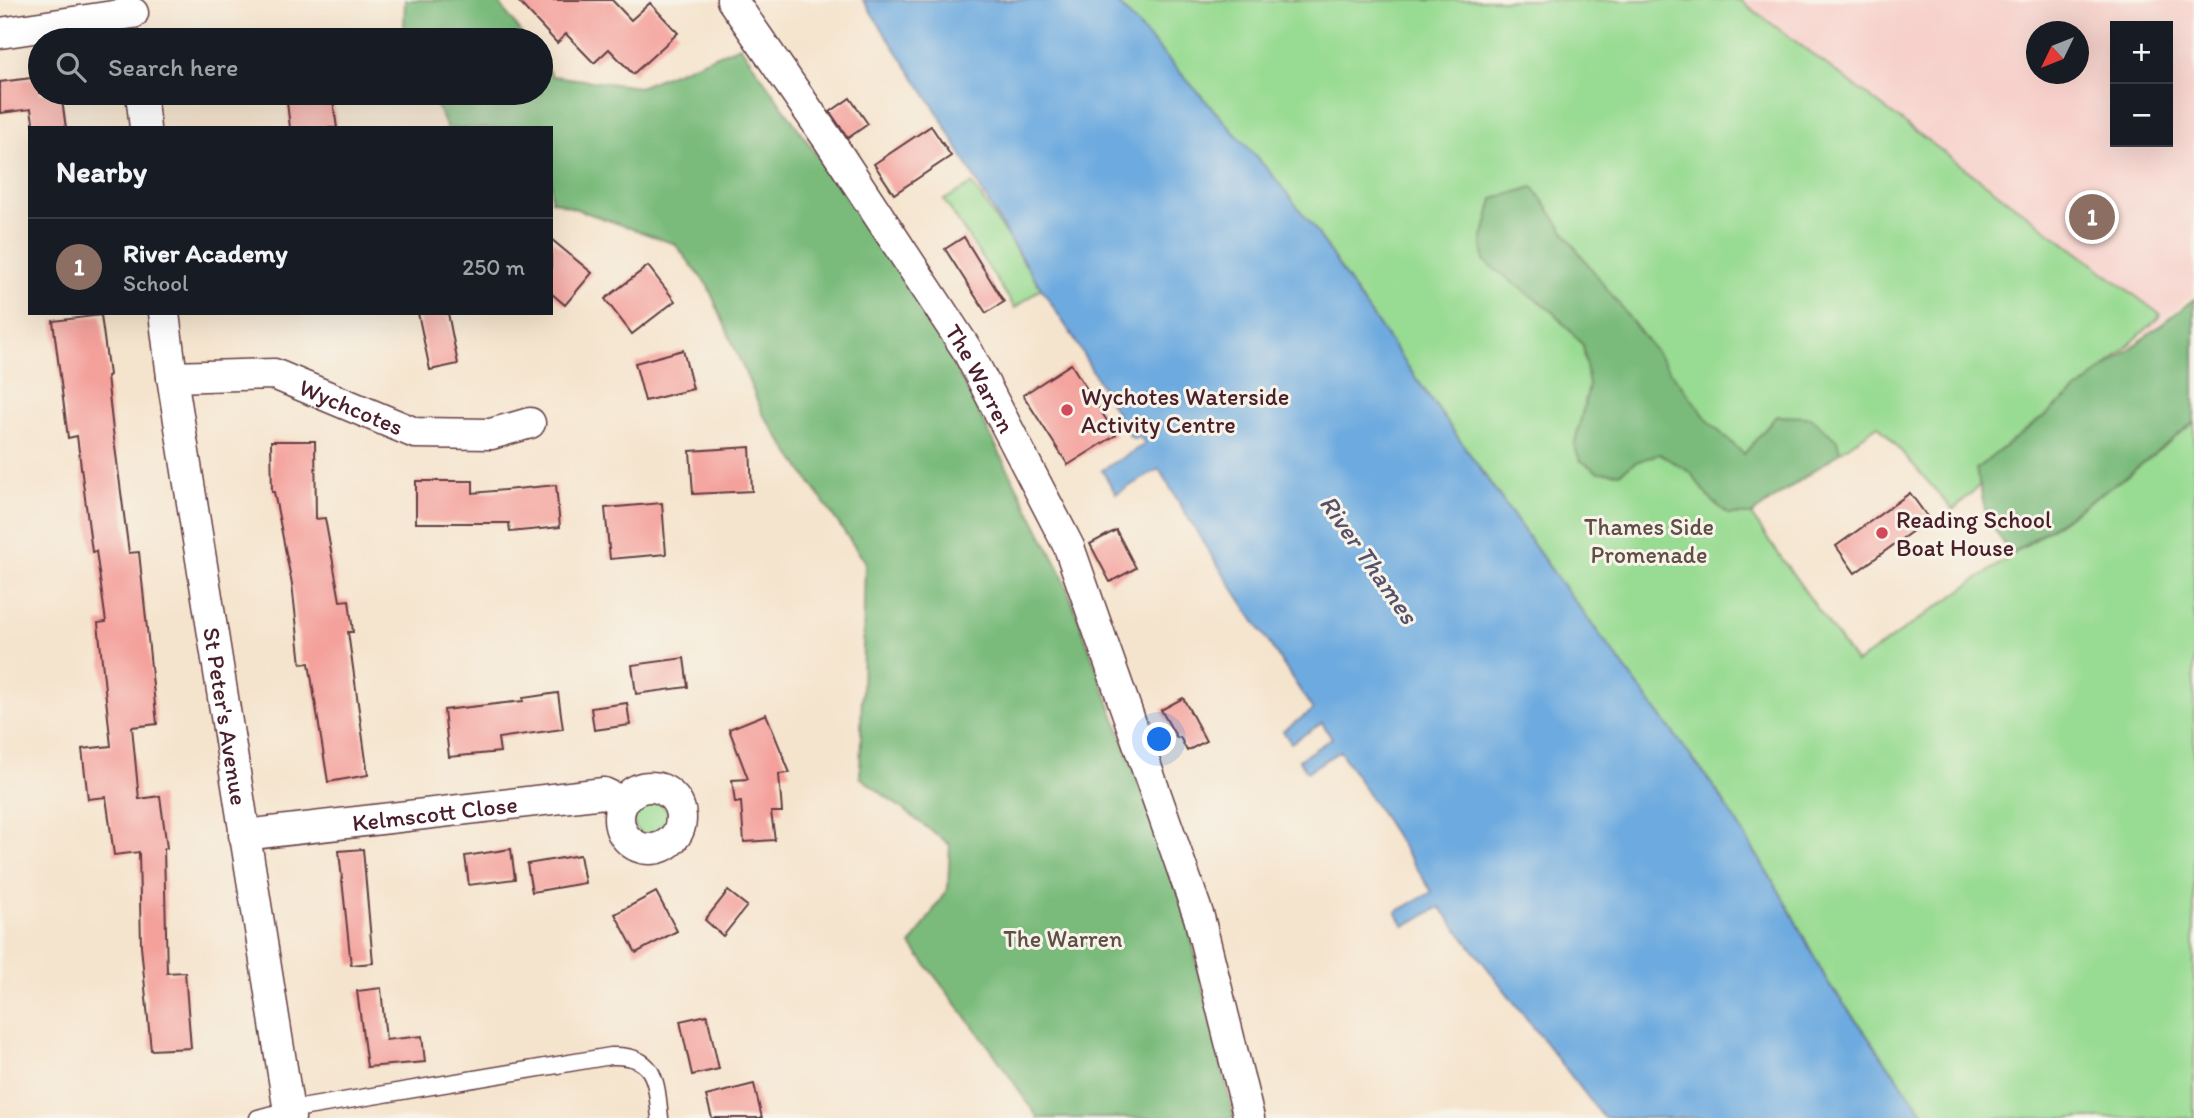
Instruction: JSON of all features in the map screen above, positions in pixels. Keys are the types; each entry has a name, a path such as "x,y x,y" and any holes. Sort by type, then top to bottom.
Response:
{"street":[{"name":"The Warren","path":"732,0 828,139 967,350 1069,547 1199,916 1249,1118"},
{"path":"44,28 133,18"},
{"path":"0,33 28,30"},
{"path":"142,105 145,126"},
{"name":"St Peter's Avenue","path":"164,315 289,1114"},
{"name":"Wychcotes","path":"172,377 274,374 415,433 491,434 530,423"},
{"name":"Kelmscott Close","path":"244,835 604,793 624,802"}],"lane":[{"path":"258,1118 627,1055 642,1063 655,1077 660,1118"}],"shaded area":[{"path":"1746,0 2194,0 2194,293 2145,335 1730,21"}],"green space":[{"path":"405,0 497,0 517,28 404,28"},
{"name":"Thames Side Promenade","path":"1115,0 1740,0 2161,315 1953,510 1878,425 1751,515 1856,663 2128,475 2194,422 2194,1118 1927,1118 1827,981 1782,896 1719,794 1555,575 1358,296 1315,229"},
{"name":"The Warren","path":"740,46 924,307 1062,574 1184,907 1234,1118 1038,1118 993,1052 911,945 948,888 950,845 860,777 865,562 763,414 708,286 675,244 553,201 553,126 446,126 436,105 553,105 553,76 639,87"},
{"path":"972,184 1041,288 1015,308 944,200"},
{"path":"1533,187 1575,247 1711,424 1744,454 1776,416 1810,417 1837,440 1840,452 1751,515 1729,515 1708,497 1690,472 1659,454 1636,462 1620,473 1598,472 1580,460 1574,446 1589,386 1583,345 1554,313 1484,261 1482,242 1493,199"},
{"path":"2194,299 2194,422 2128,475 2011,554 1987,518 1976,469"},
{"path":"652,802 665,807 670,820 665,833 652,838 639,833 634,820 639,807"}],"water":[{"name":"River Thames","path":"863,0 1115,0 1269,171 1315,229 1358,296 1555,575 1719,794 1782,896 1827,981 1927,1118 1604,1118 1440,907 1404,926 1396,912 1432,892 1340,751 1307,772 1299,760 1332,738 1322,723 1291,743 1283,731 1313,710 1204,544 1159,469 1116,494 1102,470 1145,444 1140,437 1133,438 1129,435 1073,337 1009,239 938,113"}],"building":[{"path":"517,0 612,0 631,20 650,3 678,33 633,74 609,49 594,63 566,34 557,43 553,39 553,28 543,28"},
{"path":"28,78 28,105 63,105 66,126 34,126 31,109 0,113 0,82"},
{"path":"850,98 868,124 848,138 830,112"},
{"path":"287,105 334,105 337,126 290,126"},
{"path":"931,126 951,156 894,194 874,164"},
{"path":"964,237 1004,302 986,313 945,249"},
{"path":"553,241 592,273 565,305 553,295"},
{"path":"648,266 675,301 632,334 605,299"},
{"path":"101,315 129,553 139,552 157,724 132,727 139,799 160,796 167,848 164,849 167,973 185,972 191,1048 151,1050 141,946 139,852 114,855 106,797 88,799 82,749 111,746 98,623 106,622 96,551 92,552 77,436 68,438 53,321"},
{"path":"418,315 448,315 458,364 430,370"},
{"path":"683,350 693,389 645,401 635,363"},
{"name":"Wychotes Waterside Activity Centre","path":"1071,364 1116,435 1068,465 1023,395"},
{"path":"271,441 315,441 316,519 325,518 340,601 349,600 353,632 348,632 368,775 328,782 309,663 301,664 292,584 272,492"},
{"path":"750,447 752,491 693,494 690,451"},
{"path":"416,481 473,481 473,493 556,485 560,527 510,532 509,523 416,523"},
{"name":"Reading School Boat House","path":"1910,493 1929,519 1855,573 1836,546"},
{"path":"662,503 666,554 610,559 605,508"},
{"path":"1116,530 1136,568 1110,582 1090,544"},
{"path":"684,658 688,687 636,694 632,665"},
{"path":"558,693 563,729 498,738 500,752 449,757 444,710 523,701 523,698"},
{"path":"1183,698 1206,741 1187,751 1161,710"},
{"path":"627,703 630,725 594,730 591,708"},
{"path":"766,714 790,773 779,774 782,812 771,812 775,840 744,842 741,802 735,803 732,780 748,779 729,729"},
{"path":"363,849 373,963 351,965 339,851"},
{"path":"511,849 515,879 469,885 465,856"},
{"path":"580,855 585,883 532,892 527,864"},
{"path":"728,891 747,906 723,936 705,920"},
{"path":"656,892 677,931 636,953 615,914"},
{"path":"381,988 386,1040 422,1036 425,1062 367,1067 357,991"},
{"path":"707,1015 719,1069 692,1075 680,1021"},
{"path":"754,1084 762,1118 712,1118 706,1096"}],"place":[{"name":"River Academy","path":"2092,217"},
{"name":"Wychotes Waterside Activity Centre","path":"1067,410"},
{"name":"Reading School Boat House","path":"1882,533"}]}
